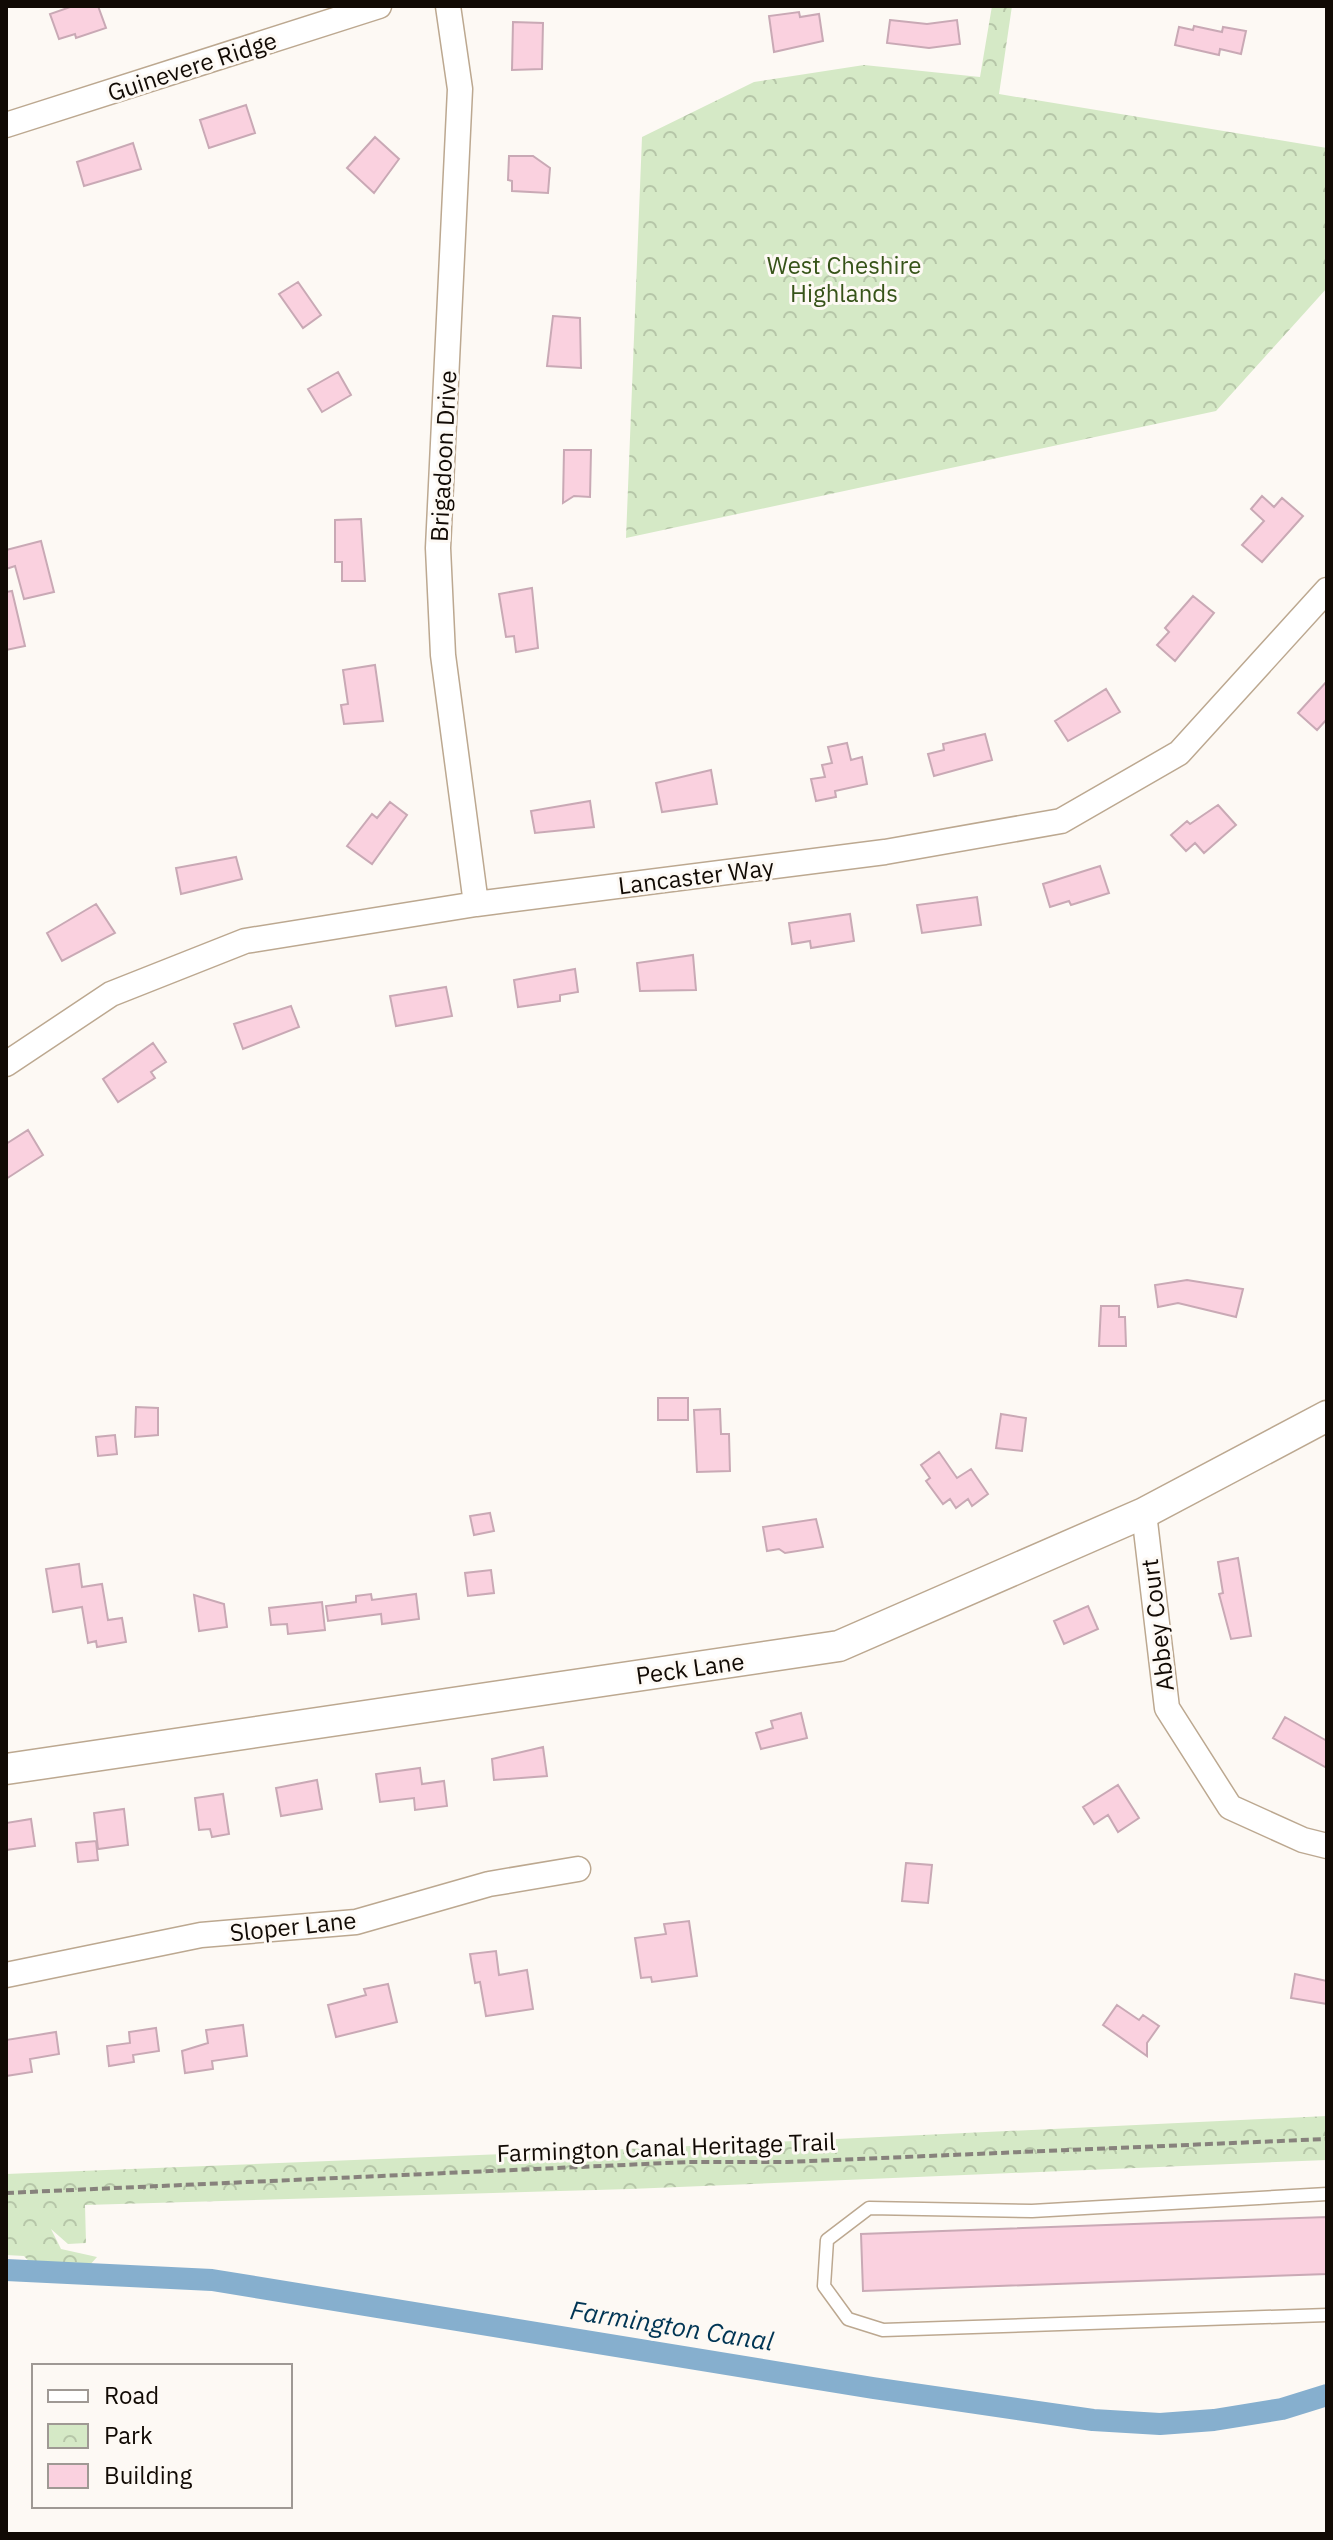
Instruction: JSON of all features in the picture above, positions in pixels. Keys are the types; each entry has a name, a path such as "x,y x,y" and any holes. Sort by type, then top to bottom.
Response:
{"street":[{"name":"Guinevere Ridge","path":"6,125 379,6"},
{"name":"Brigadoon Drive","path":"448,6 460,89 438,548 443,655 476,904"},
{"name":"Lancaster Way","path":"6,1064 111,994 245,941 476,904 885,852 1061,821 1179,753 1319,615 1327,590"},
{"name":"Peck Lane","path":"6,1769 839,1646 1144,1513 1327,1416"},
{"name":"Abbey Court","path":"1144,1513 1167,1708 1230,1807 1303,1840 1327,1846"},
{"name":"Sloper Lane","path":"6,1975 201,1935 356,1922 489,1884 578,1869"}],"lane":[{"path":"1327,2194 1032,2211 869,2208 827,2240 824,2286 848,2319 883,2330 1327,2315"}],"path":[{"name":"Farmington Canal Heritage Trail","path":"6,2193 689,2162 787,2162 1327,2139"}],"green space":[{"name":"West Cheshire Highlands","path":"992,6 1012,6 999,94 1327,148 1327,288 1216,411 626,538 642,137 754,82 864,65 980,77"},
{"path":"1327,2116 1327,2160 630,2189 85,2205 86,2243 68,2244 51,2229 61,2249 97,2257 89,2266 78,2268 56,2262 39,2272 24,2256 6,2255 6,2174"}],"building":[{"path":"73,6 98,6 106,28 76,38 75,34 59,39 50,14"},
{"path":"799,12 800,17 819,14 823,41 774,52 769,16"},
{"path":"890,20 927,24 957,20 960,44 929,48 887,43"},
{"path":"513,22 543,23 542,69 512,70"},
{"path":"1194,26 1222,32 1223,27 1246,31 1241,54 1220,49 1219,55 1175,45 1179,27 1193,30"},
{"path":"246,105 255,133 209,148 200,120"},
{"path":"375,137 399,159 374,193 347,168"},
{"path":"133,143 141,169 84,186 77,162"},
{"path":"509,156 533,156 550,168 548,193 512,191 512,181 508,180"},
{"path":"298,282 321,315 303,328 279,294"},
{"path":"553,316 580,318 581,368 547,366"},
{"path":"338,372 351,395 322,412 308,389"},
{"path":"564,450 591,450 590,497 574,496 563,503"},
{"path":"1262,496 1274,507 1282,498 1303,516 1262,562 1242,545 1264,521 1251,509"},
{"path":"361,519 365,581 342,581 342,562 335,562 335,520"},
{"path":"41,541 54,592 24,599 15,566 6,569 6,550"},
{"path":"532,588 538,648 516,652 514,636 506,637 499,594"},
{"path":"12,591 25,646 6,650 6,592"},
{"path":"1193,596 1214,613 1175,661 1157,645 1169,632 1165,628"},
{"path":"375,665 383,721 344,724 341,705 348,704 343,670"},
{"path":"1327,681 1327,719 1317,730 1298,713"},
{"path":"1106,689 1120,712 1068,741 1055,721"},
{"path":"985,734 992,760 934,776 928,754 944,750 943,744"},
{"path":"847,743 851,760 862,757 867,784 835,791 836,797 816,801 811,779 825,777 822,765 832,763 828,747"},
{"path":"711,770 717,804 662,812 656,783"},
{"path":"590,801 594,827 535,833 531,811"},
{"path":"390,802 407,815 372,864 347,846 372,814 377,818"},
{"path":"1218,805 1236,825 1204,853 1195,843 1186,851 1171,835 1187,821 1190,824"},
{"path":"236,857 242,879 181,894 176,868"},
{"path":"1100,866 1109,893 1071,905 1069,901 1050,907 1043,884"},
{"path":"977,897 981,925 922,933 917,905"},
{"path":"96,904 115,933 62,961 47,933"},
{"path":"850,914 854,941 811,948 810,941 792,944 789,923"},
{"path":"693,955 696,990 640,991 637,963"},
{"path":"575,969 578,992 560,995 560,1001 518,1007 514,980"},
{"path":"446,987 452,1016 396,1026 390,996"},
{"path":"291,1006 299,1027 243,1049 234,1024"},
{"path":"153,1043 166,1062 151,1072 155,1078 118,1102 103,1079"},
{"path":"28,1130 43,1155 6,1179 6,1144"},
{"path":"1187,1280 1243,1289 1236,1317 1178,1303 1158,1307 1155,1285"},
{"path":"1101,1306 1119,1306 1119,1317 1125,1317 1126,1346 1099,1346"},
{"path":"658,1398 688,1398 688,1420 658,1420"},
{"path":"136,1407 158,1408 158,1435 135,1437"},
{"path":"720,1409 721,1434 729,1434 730,1471 697,1472 694,1410"},
{"path":"1001,1414 1026,1418 1022,1451 996,1448"},
{"path":"115,1435 117,1454 98,1456 96,1437"},
{"path":"939,1452 957,1478 971,1469 988,1494 972,1506 968,1499 956,1508 950,1499 943,1504 926,1481 930,1478 921,1465"},
{"path":"490,1513 494,1531 474,1535 470,1516"},
{"path":"816,1519 823,1547 785,1553 779,1549 767,1551 763,1527"},
{"path":"1238,1558 1251,1636 1231,1639 1219,1594 1223,1593 1218,1562"},
{"path":"79,1564 82,1587 102,1584 108,1620 122,1618 126,1642 97,1647 96,1641 88,1643 82,1607 53,1612 46,1569"},
{"path":"491,1570 494,1593 468,1596 465,1573"},
{"path":"371,1594 372,1600 416,1594 419,1619 382,1624 381,1614 328,1621 326,1606 356,1602 356,1596"},
{"path":"194,1595 224,1604 227,1627 199,1631"},
{"path":"322,1602 325,1630 288,1634 287,1624 271,1625 269,1608"},
{"path":"1088,1606 1098,1629 1064,1644 1054,1621"},
{"path":"801,1713 807,1738 761,1749 756,1733 773,1728 771,1721"},
{"path":"1285,1717 1327,1741 1327,1768 1273,1738"},
{"path":"543,1747 547,1776 494,1780 492,1759"},
{"path":"420,1768 422,1784 444,1781 447,1806 415,1810 414,1798 380,1802 376,1774"},
{"path":"317,1780 322,1809 281,1816 276,1788"},
{"path":"1118,1785 1139,1818 1118,1832 1108,1815 1094,1824 1083,1807"},
{"path":"223,1794 229,1834 212,1837 210,1829 199,1830 195,1798"},
{"path":"124,1809 128,1845 98,1849 94,1813"},
{"path":"31,1819 35,1846 6,1850 6,1823"},
{"path":"96,1841 98,1860 78,1862 76,1843"},
{"path":"906,1863 932,1865 928,1903 902,1901"},
{"path":"689,1921 697,1976 652,1982 651,1977 641,1978 635,1938 666,1934 664,1924"},
{"path":"496,1951 499,1975 527,1970 533,2009 486,2016 480,1982 475,1983 470,1954"},
{"path":"1295,1974 1327,1981 1327,2004 1291,1998"},
{"path":"388,1984 397,2022 336,2037 328,2005 366,1995 364,1989"},
{"path":"1117,2005 1139,2020 1143,2015 1159,2026 1147,2043 1147,2056 1103,2025"},
{"path":"243,2025 247,2056 212,2061 213,2069 185,2073 182,2051 208,2043 206,2030"},
{"path":"156,2028 159,2051 133,2055 134,2062 109,2066 107,2046 130,2043 129,2032"},
{"path":"56,2032 59,2054 30,2059 32,2072 6,2076 6,2040"},
{"path":"1327,2217 1327,2274 863,2291 861,2234"}],"waterway":[{"name":"Farmington Canal","path":"6,2270 212,2280 873,2388 1093,2420 1160,2424 1214,2420 1282,2409 1327,2395"}]}
